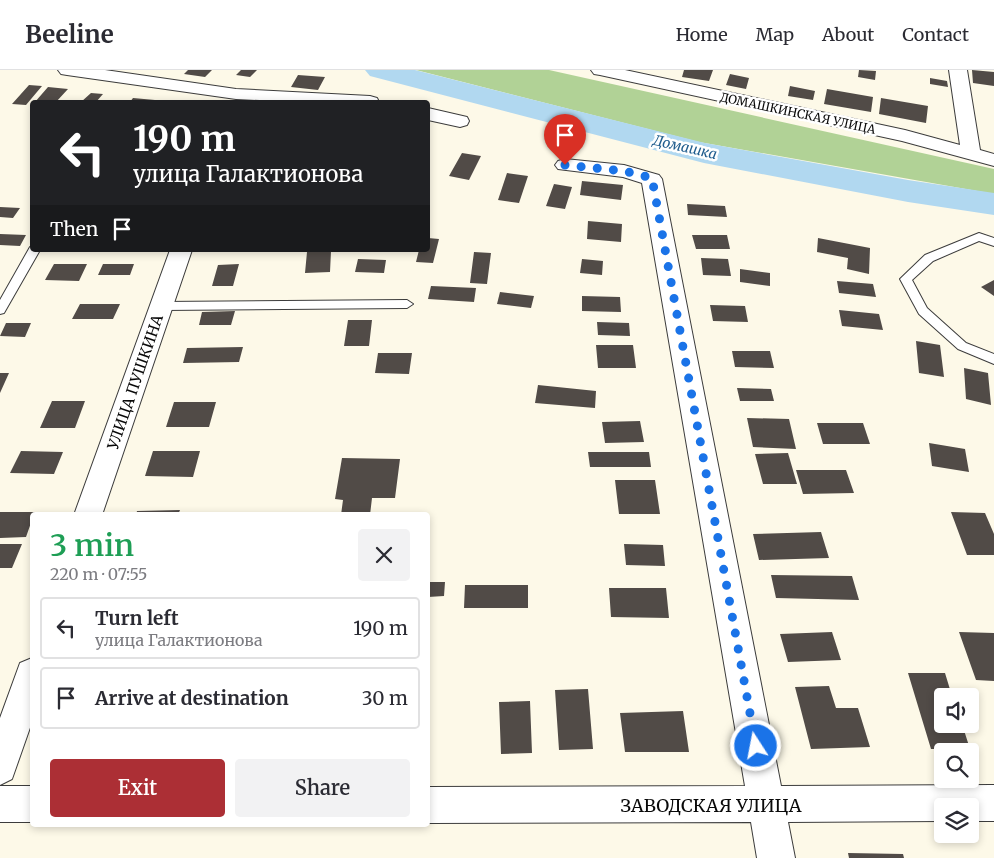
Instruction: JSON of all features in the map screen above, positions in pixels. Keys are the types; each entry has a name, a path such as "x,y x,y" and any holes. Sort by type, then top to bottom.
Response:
{"street":[{"path":"67,70 235,98 327,98 348,100"},
{"name":"ДОМАШКИНСКАЯ УЛИЦА","path":"600,70 905,136 994,160"},
{"path":"958,70 971,155"},
{"path":"430,114 460,121"},
{"path":"565,165 624,171 652,178 776,858"},
{"name":"УЛИЦА ПУШКИНА","path":"89,512 180,252"},
{"path":"0,767 30,680"},
{"name":"ЗАВОДСКАЯ УЛИЦА","path":"430,805 994,803"},
{"path":"0,804 30,804"}],"lane":[{"path":"994,242 979,237 929,258 906,279 923,311 962,346 994,359"},
{"path":"0,310 33,252"},
{"path":"162,306 407,304"}],"green space":[{"path":"416,70 549,70 994,169 994,194 699,142"}],"building":[{"path":"188,70 212,70 205,77 184,74"},
{"path":"241,70 257,70 250,77 236,75"},
{"path":"684,70 713,70 709,81 682,77"},
{"path":"859,70 876,71 875,80 858,77"},
{"path":"972,70 994,72 994,86 973,83"},
{"path":"730,74 749,78 746,89 726,85"},
{"path":"298,75 325,77 318,90 291,87"},
{"path":"930,78 947,81 948,87 930,84"},
{"path":"29,85 42,86 26,105 12,104"},
{"path":"790,86 815,91 813,100 788,96"},
{"path":"48,87 68,89 58,100 37,100"},
{"path":"827,89 873,97 871,112 824,104"},
{"path":"91,93 103,94 98,100 83,100"},
{"path":"133,98 155,100 132,100"},
{"path":"881,98 928,106 926,123 879,114"},
{"path":"462,153 481,156 469,180 449,176"},
{"path":"507,173 528,176 519,203 498,200"},
{"path":"582,181 623,185 621,200 580,195"},
{"path":"554,184 572,187 565,209 546,206"},
{"path":"687,204 725,206 727,217 688,215"},
{"path":"0,207 20,208 13,218 0,217"},
{"path":"588,221 622,224 621,242 587,239"},
{"path":"0,234 26,235 20,246 0,245"},
{"path":"692,235 727,235 730,249 696,249"},
{"path":"430,238 439,239 433,263 416,262 418,252 430,252"},
{"path":"818,238 870,248 869,274 847,269 848,258 817,252"},
{"path":"307,252 331,252 330,272 305,273"},
{"path":"474,252 491,253 487,284 470,283"},
{"path":"701,258 728,259 731,276 703,275"},
{"path":"358,259 386,260 384,273 355,272"},
{"path":"582,259 603,261 602,275 580,273"},
{"path":"54,264 87,264 79,281 45,280"},
{"path":"103,264 134,264 130,275 98,275"},
{"path":"239,264 233,286 212,286 218,265"},
{"path":"740,269 770,273 770,286 740,282"},
{"path":"994,280 994,296 981,287"},
{"path":"837,281 873,284 876,297 839,293"},
{"path":"431,286 476,288 474,302 428,299"},
{"path":"500,292 534,296 531,308 497,304"},
{"path":"582,296 620,297 621,312 582,311"},
{"path":"80,304 120,304 113,319 72,319"},
{"path":"710,305 745,306 748,322 713,321"},
{"path":"839,310 879,314 883,330 842,326"},
{"path":"235,311 231,325 199,325 202,312"},
{"path":"348,320 372,320 369,346 344,346"},
{"path":"597,322 629,323 630,336 598,335"},
{"path":"6,323 31,323 25,337 0,336"},
{"path":"916,341 940,345 944,377 919,373"},
{"path":"596,345 633,345 636,368 598,368"},
{"path":"243,347 239,362 183,363 187,348"},
{"path":"732,351 770,351 774,368 735,367"},
{"path":"378,353 412,353 409,374 375,373"},
{"path":"964,368 988,373 991,405 966,399"},
{"path":"0,373 9,373 0,393"},
{"path":"538,385 596,391 595,408 535,403"},
{"path":"737,388 771,389 774,401 740,401"},
{"path":"52,401 85,401 75,428 40,428"},
{"path":"174,402 216,402 209,427 166,427"},
{"path":"747,418 789,419 796,449 753,447"},
{"path":"640,421 644,442 605,443 602,422"},
{"path":"817,423 863,423 870,444 823,444"},
{"path":"929,443 965,449 969,472 932,466"},
{"path":"21,451 63,452 54,474 10,473"},
{"path":"153,451 200,451 193,477 145,476"},
{"path":"588,452 649,452 651,467 590,467"},
{"path":"788,453 797,484 763,484 755,454"},
{"path":"342,458 400,459 395,498 372,498 370,512 341,512 343,500 335,499"},
{"path":"796,470 846,470 854,493 803,494"},
{"path":"615,480 655,480 660,514 619,514"},
{"path":"180,510 179,512 137,511"},
{"path":"0,512 30,512 30,526 26,537 0,538"},
{"path":"951,512 985,513 994,534 994,555 967,555"},
{"path":"821,532 829,558 759,560 753,534"},
{"path":"0,544 22,544 12,568 0,568"},
{"path":"624,544 663,545 665,566 626,565"},
{"path":"771,575 852,576 859,600 776,598"},
{"path":"430,582 445,582 444,596 430,597"},
{"path":"465,585 528,585 528,608 464,608"},
{"path":"609,588 666,588 669,618 611,617"},
{"path":"832,632 841,660 788,662 780,634"},
{"path":"959,632 994,633 994,681 976,680"},
{"path":"908,673 945,673 950,688 934,688 934,733 965,733 968,743 934,743 934,749 931,749"},
{"path":"829,686 836,708 858,708 870,747 811,749 795,687"},
{"path":"588,689 593,749 559,750 555,690"},
{"path":"530,701 532,753 501,754 499,702"},
{"path":"683,711 689,752 625,752 620,713"},
{"path":"848,853 903,854 904,858 849,858"}],"waterway":[{"name":"Домашка","path":"380,70 704,153 908,191 994,204"}],"route":[{"path":"565,165 624,171 652,178 756,746"}]}
